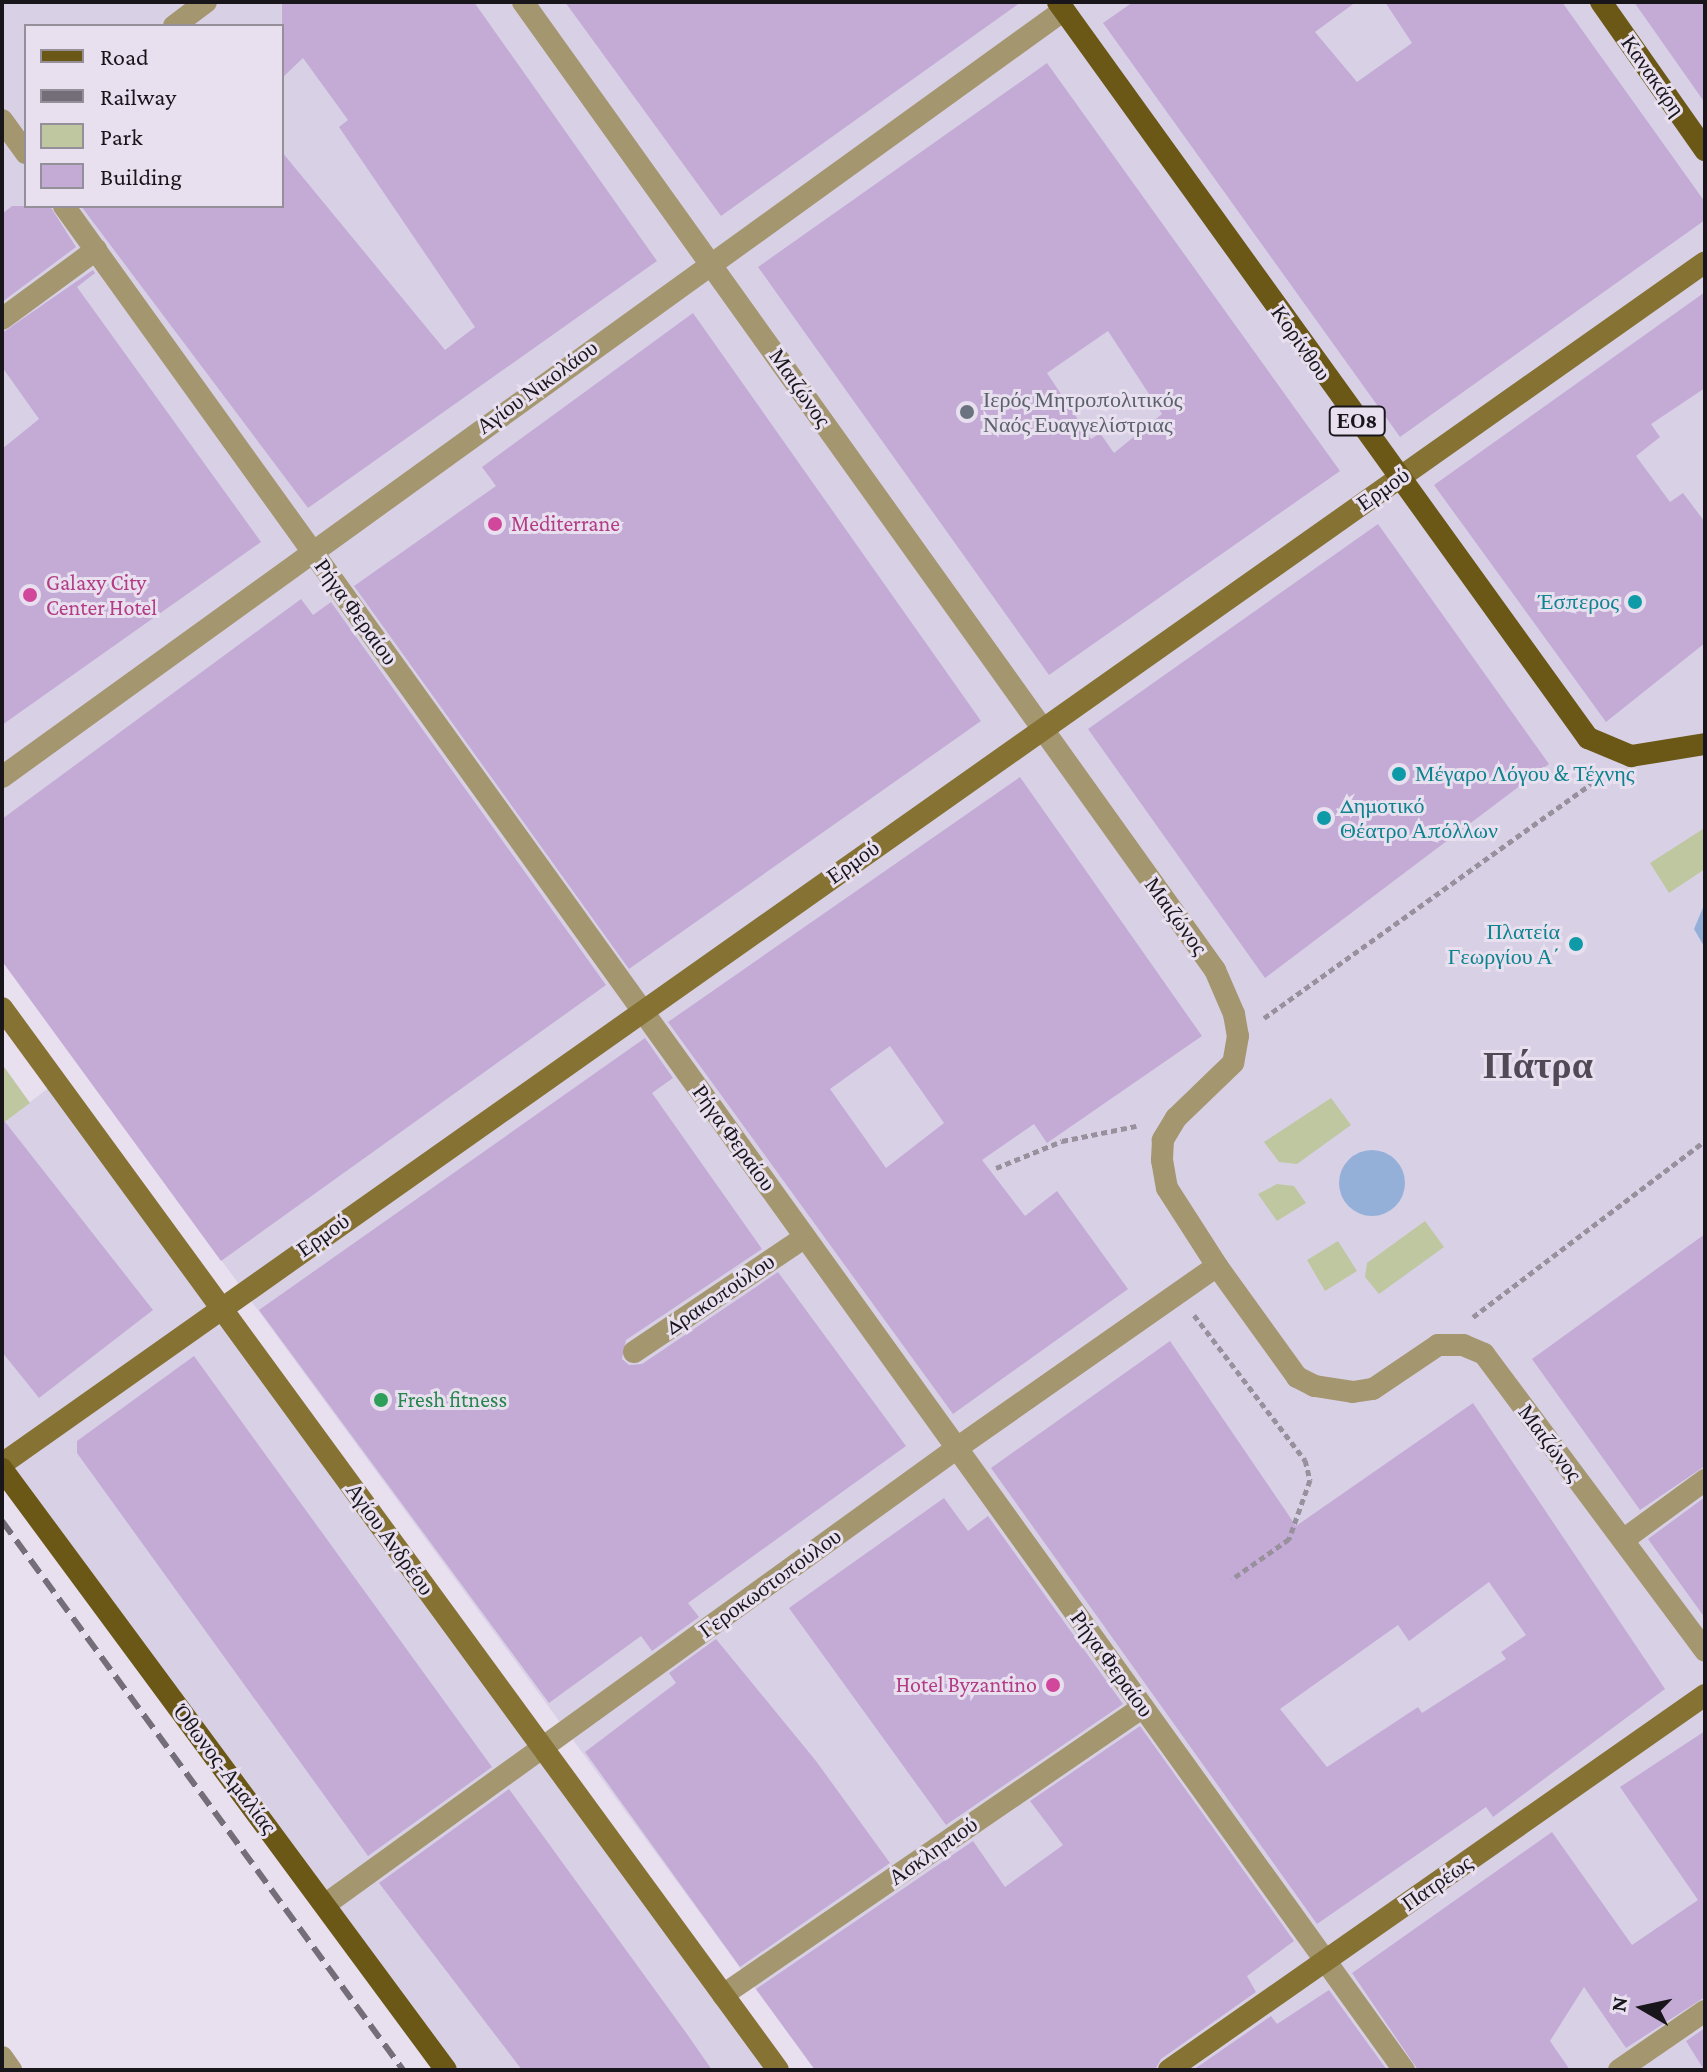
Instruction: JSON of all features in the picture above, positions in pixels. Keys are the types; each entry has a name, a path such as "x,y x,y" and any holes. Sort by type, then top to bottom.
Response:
{"main road":[{"name":"Κανακάρη","path":"1601,2 1705,150"},
{"name":"Κορίνθου","path":"1065,5 1397,478 1588,738 1631,756"},
{"name":"Ερμού","path":"2,1467 220,1307 1705,262"},
{"path":"1631,756 1705,744"},
{"name":"Αγίου Ανδρέου","path":"2,1008 778,2070"},
{"name":"Όθωνος-Αμαλίας","path":"2,1467 446,2070"},
{"name":"Πατρέως","path":"1169,2070 1705,1695"}],"street":[{"path":"177,24 206,2"},
{"name":"Μαιζώνος","path":"523,2 1215,970 1238,1036"},
{"name":"Αγίου Νικολάου","path":"2,777 1065,5"},
{"path":"2,120 23,143"},
{"name":"Ρήγα Φεραίου","path":"65,208 1404,2070"},
{"path":"2,319 96,250"},
{"path":"1238,1036 1233,1063 1176,1118 1163,1140 1167,1188 1217,1266 1297,1377 1315,1386 1353,1392 1373,1389 1438,1345"},
{"name":"Δρακοπούλου","path":"634,1352 805,1237"},
{"name":"Γεροκωστοπούλου","path":"326,1904 957,1448 1217,1266"},
{"name":"Μαιζώνος","path":"1438,1345 1463,1345 1484,1354 1705,1651"},
{"path":"1623,1540 1705,1480"},
{"name":"Ασκληπιού","path":"723,1995 1143,1707"},
{"path":"1619,2070 1705,2011"},
{"path":"2,2057 11,2070"}],"path":[{"path":"1238,1036 1631,756"},
{"path":"996,1168 1062,1141 1176,1118"},
{"path":"1438,1345 1705,1141"},
{"path":"1179,1294 1305,1460 1310,1480 1289,1539 1232,1579"}],"shaded area":[{"path":"2,2 1705,2 1705,2070 815,2070 2,961"},
{"path":"52,1085 778,2070 446,2070 2,1469 2,1124"}],"green space":[{"path":"1703,829 1705,869 1669,893 1650,863"},
{"path":"2,1064 30,1103 2,1124"},
{"path":"1331,1098 1351,1125 1297,1164 1279,1162 1264,1142"},
{"path":"1277,1184 1294,1186 1306,1203 1277,1221 1258,1194"},
{"path":"1425,1221 1444,1247 1379,1294 1365,1277 1367,1263"},
{"path":"1338,1241 1357,1271 1325,1291 1307,1260"}],"water":[{"path":"1705,903 1705,948 1694,929"},
{"path":"1372,1150 1395,1160 1405,1183 1395,1206 1372,1216 1349,1206 1339,1183 1349,1160"}],"building":[{"path":"282,2 474,2 657,261 308,508 83,208 284,208 284,154 445,350 475,327 339,127 348,120 303,58 284,76"},
{"path":"565,2 1021,2 721,216"},
{"path":"1133,2 1356,2 1315,32 1357,82 1412,43 1385,2 1562,2 1705,202 1705,220 1400,437 1103,23"},
{"path":"1634,2 1705,2 1705,103"},
{"path":"1047,63 1340,471 1049,675 758,267","holes":["1108,331 1162,414 1114,453 1100,433 1091,439 1047,373"]},
{"path":"12,206 51,208 76,247 2,302 2,214"},
{"path":"93,270 95,273 77,287 261,542 2,725 2,449 39,419 2,367 2,333"},
{"path":"1705,292 1705,388 1651,424 1660,437 1636,456 1670,502 1683,493 1705,522 1705,643 1606,722 1434,485"},
{"path":"693,313 981,721 629,969 354,586 496,486 482,467"},
{"path":"1378,524 1549,764 1265,978 1088,729"},
{"path":"301,599 313,615 331,602 606,985 221,1261 2,961 2,819"},
{"path":"1020,777 1202,1036 1047,1143 1034,1124 982,1160 1025,1216 1057,1191 1128,1289 953,1414 668,1022","holes":["890,1046 944,1123 886,1168 830,1089"]},
{"path":"645,1038 673,1078 652,1093 762,1249 626,1340 622,1359 629,1365 642,1364 778,1272 906,1446 688,1603 699,1617 652,1651 641,1636 549,1703 259,1310"},
{"path":"2,1118 153,1310 39,1398 2,1352"},
{"path":"1705,1234 1705,1466 1640,1510 1532,1359"},
{"path":"1170,1341 1296,1526 1473,1403 1665,1689 1493,1817 1486,1807 1317,1924 991,1468","holes":["1489,1582 1526,1635 1501,1652 1506,1659 1422,1713 1418,1707 1327,1767 1280,1709 1398,1625 1409,1641"]},
{"path":"194,1356 492,1767 368,1856 77,1453 77,1441"},
{"path":"1705,1497 1705,1618 1648,1539"},
{"path":"944,1498 968,1531 988,1516 1123,1704 946,1825 789,1608"},
{"path":"716,1639 816,1761 890,1863 740,1967 585,1752 676,1683 669,1673"},
{"path":"1140,1726 1294,1941 1247,1976 1256,1992 1161,2059 1155,2070 815,2070 756,1989 973,1841 1005,1887 1063,1845 1030,1801"},
{"path":"1705,1731 1705,1997 1626,2048 1584,1987 1550,2041 1570,2070 1418,2070 1352,1973 1552,1832 1632,1945 1698,1900 1620,1787"},
{"path":"509,1789 712,2070 522,2070 379,1883"},
{"path":"1329,1990 1387,2070 1193,2070 1271,2016 1277,2024"},
{"path":"1705,2028 1705,2070 1704,2070 1686,2041"}],"railway":[{"path":"2,1521 403,2070"}],"place":[{"name":"Ιερός Μητροπολιτικός Ναός Ευαγγελίστριας","path":"967,412"},
{"name":"Mediterrane","path":"495,524"},
{"name":"Galaxy City Center Hotel","path":"30,595"},
{"name":"Έσπερος","path":"1635,602"},
{"name":"Μέγαρο Λόγου & Τέχνης","path":"1399,774"},
{"name":"Δημοτικό Θέατρο Απόλλων","path":"1324,818"},
{"name":"Πλατεία Γεωργίου Α΄","path":"1576,944"},
{"name":"Fresh fitness","path":"381,1400"},
{"name":"Hotel Byzantino","path":"1053,1685"}],"district":[{"name":"Πάτρα","path":"1538,1066"}]}
